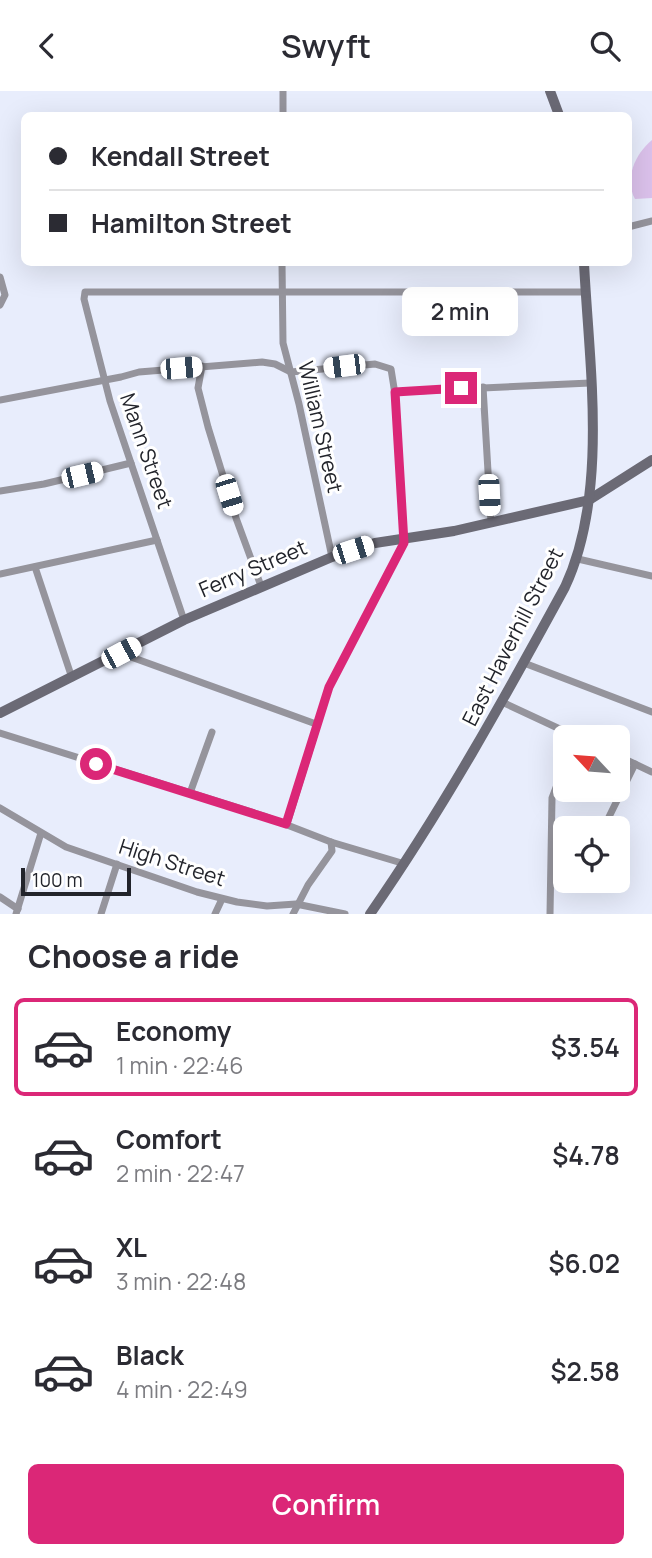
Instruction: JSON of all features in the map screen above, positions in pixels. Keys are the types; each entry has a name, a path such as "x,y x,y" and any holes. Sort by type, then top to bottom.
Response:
{"main road":[{"path":"550,91 558,112"},
{"name":"East Haverhill Street","path":"370,914 466,767 578,559 592,475 584,266"},
{"name":"Ferry Street","path":"0,713 184,620 332,557 375,543 454,531 589,499 652,460"}],"street":[{"path":"283,91 283,112"},
{"path":"632,226 652,221"},
{"name":"William Street","path":"282,266 283,343 332,557"},
{"path":"0,278 5,295 0,305"},
{"name":"Mann Street","path":"184,620 103,380 83,299 85,292 283,292"},
{"path":"283,292 586,292"},
{"path":"0,400 139,372 202,366 262,362 275,364 291,372 376,364 391,369 395,392 404,543 329,687 286,824"},
{"path":"202,366 198,388 208,426 236,518 261,586"},
{"path":"395,392 590,383"},
{"path":"483,387 491,522"},
{"path":"0,491 44,484 131,463"},
{"path":"0,574 157,540"},
{"path":"578,559 652,576"},
{"path":"36,567 72,678"},
{"path":"121,653 316,724"},
{"path":"524,663 652,712"},
{"path":"502,702 553,726"},
{"path":"190,793 212,732"},
{"path":"0,733 405,864"},
{"path":"630,762 652,772"},
{"path":"609,816 635,764"},
{"path":"550,914 553,795"},
{"name":"High Street","path":"0,808 66,847 197,892 267,906 298,904 345,914"},
{"path":"0,897 17,911 41,833"},
{"path":"293,914 308,885 332,851 331,842"},
{"path":"101,914 117,864"},
{"path":"215,914 222,899"}],"shaded area":[{"path":"652,140 652,198 635,199 632,191 632,171"}],"route":[{"path":"96,764 286,824 329,687 404,543 395,392 461,388"}]}
